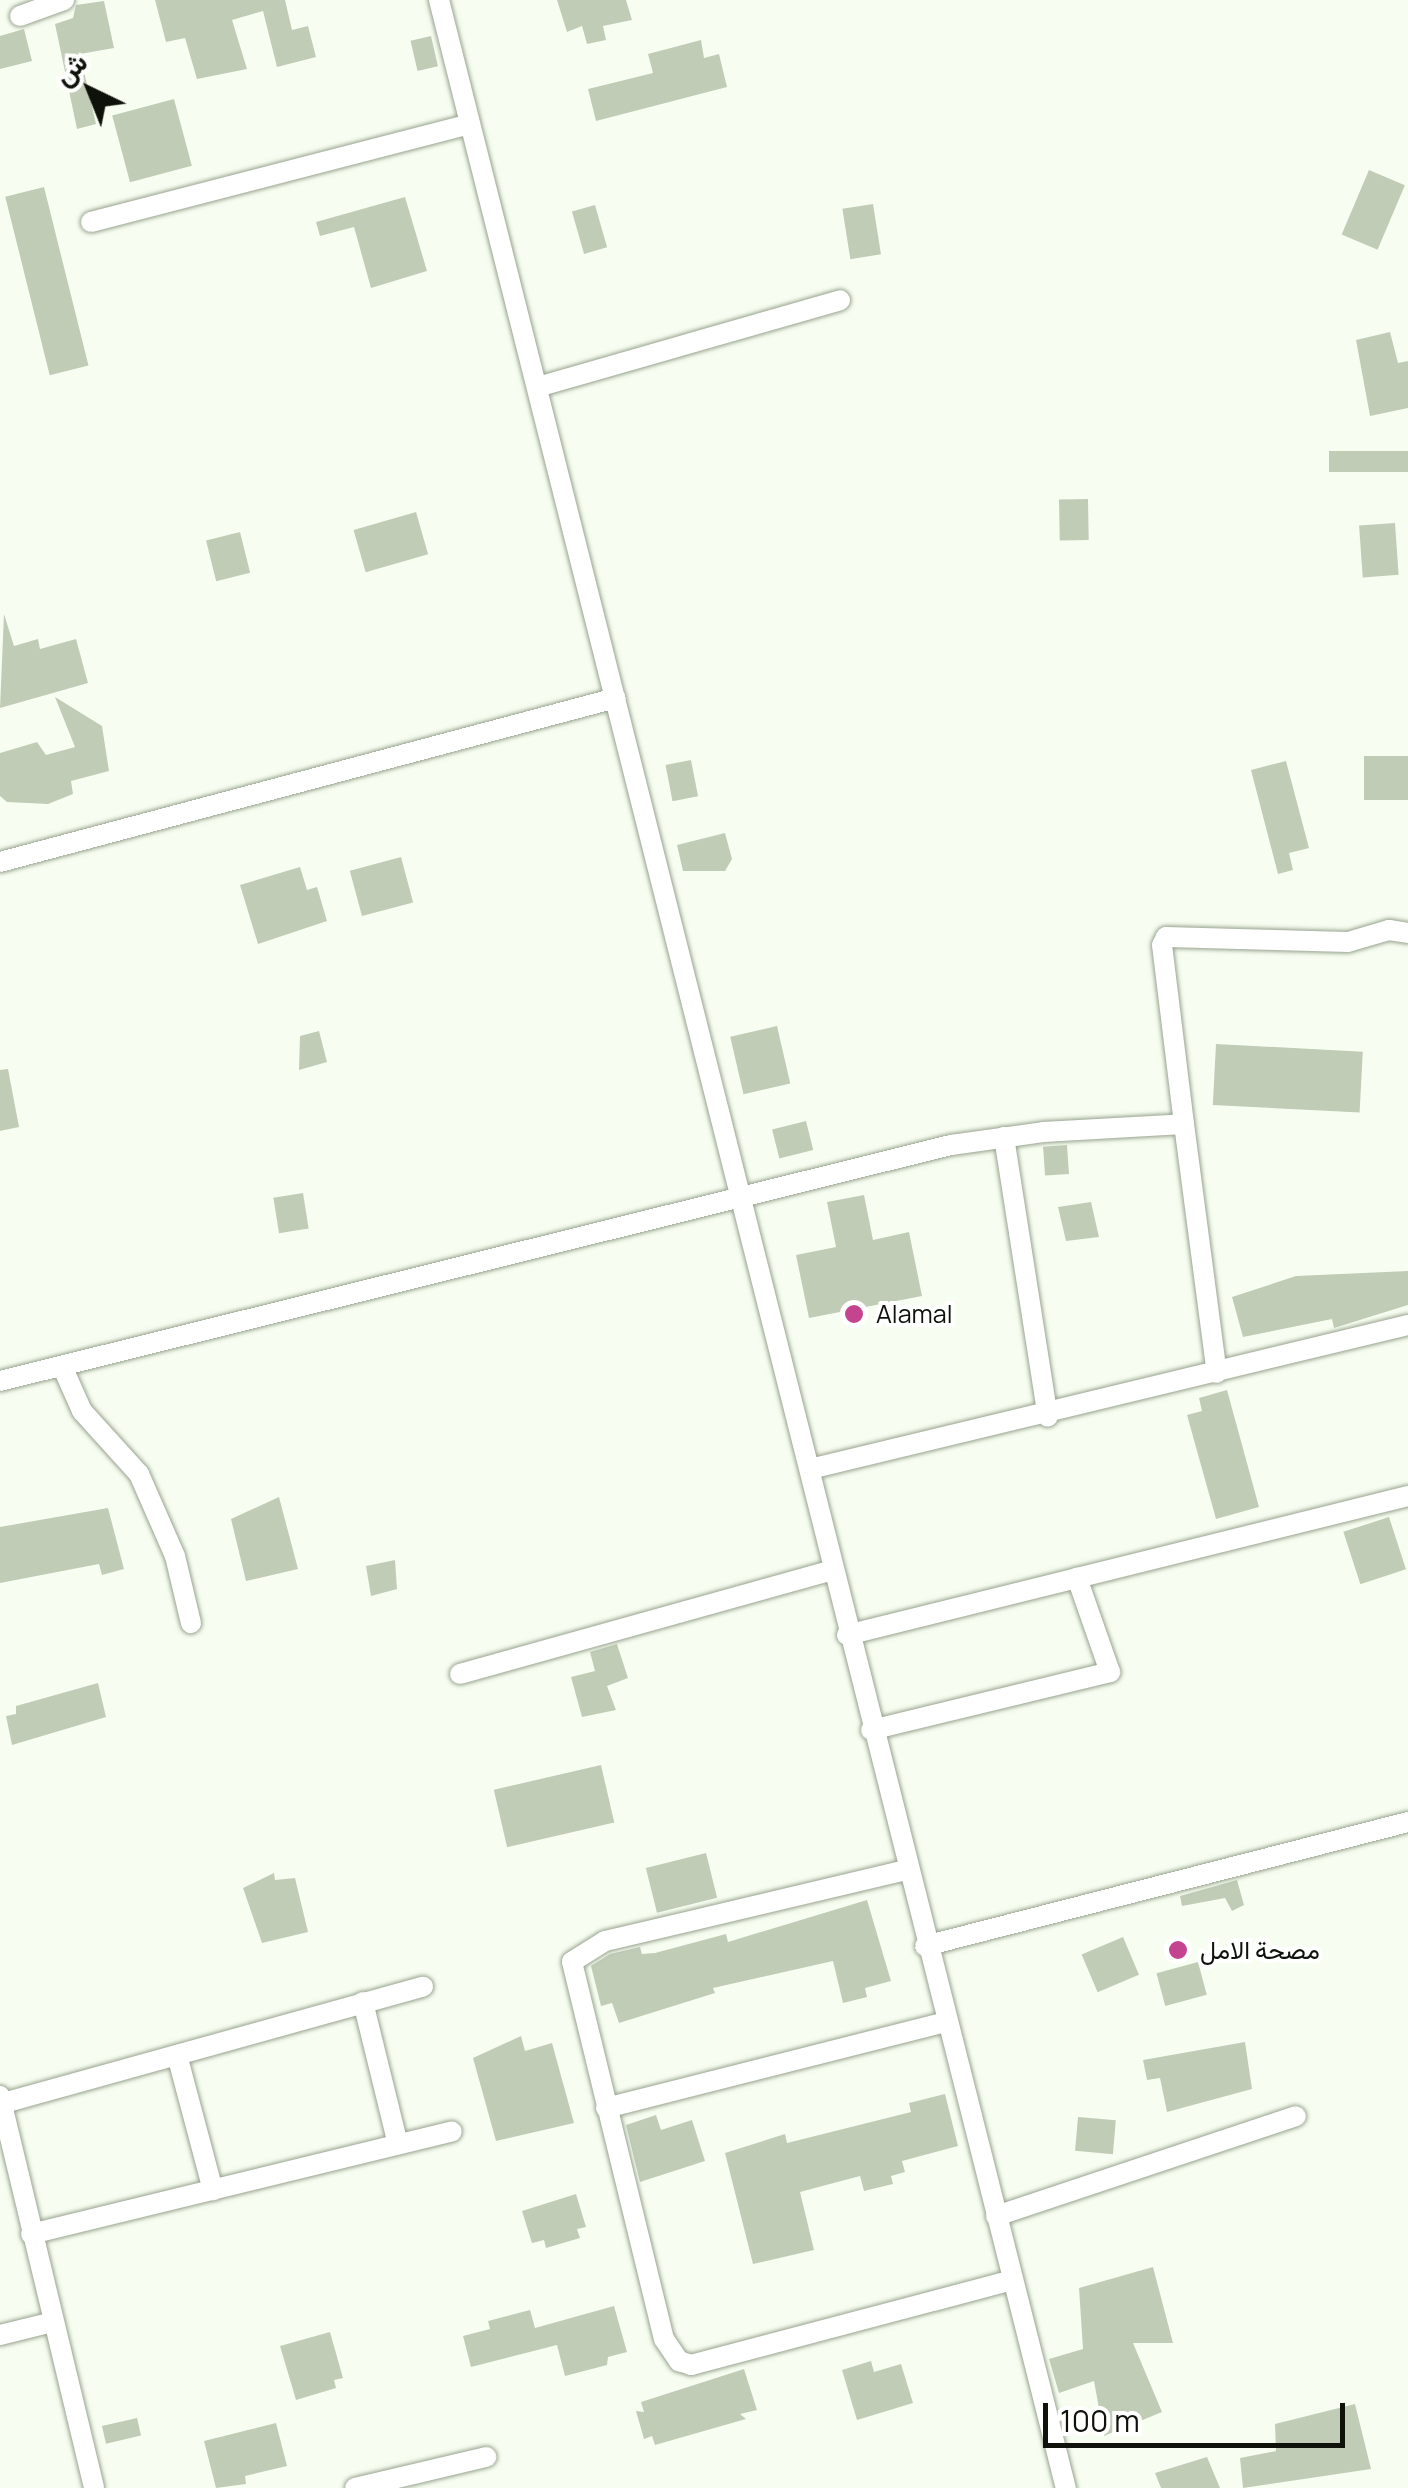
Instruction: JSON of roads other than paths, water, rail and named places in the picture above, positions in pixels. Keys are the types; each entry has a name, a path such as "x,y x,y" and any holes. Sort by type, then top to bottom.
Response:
{"street":[{"path":"20,16 64,0"},
{"path":"439,0 542,386 616,698 744,1195 870,1730 1062,2487"},
{"path":"90,222 470,124"},
{"path":"542,386 840,300"},
{"path":"0,862 616,698"},
{"path":"1217,1373 1162,945 1166,937 1348,942 1389,930 1408,933"},
{"path":"0,1381 744,1195 1004,1137 1184,1124"},
{"path":"1004,1137 1048,1417"},
{"path":"810,1469 1048,1417 1408,1325"},
{"path":"62,1366 82,1411 139,1474 175,1556 192,1623"},
{"path":"847,1635 1408,1496"},
{"path":"460,1674 832,1570"},
{"path":"870,1730 1110,1672 1077,1578"},
{"path":"925,1946 1408,1822"},
{"path":"906,1870 584,1949 571,1976 664,2338 678,2361 691,2365 1012,2280"},
{"path":"94,2488 1,2101 423,1987"},
{"path":"363,2002 398,2144"},
{"path":"606,2108 945,2022"},
{"path":"177,2055 212,2190"},
{"path":"996,2216 1296,2116"},
{"path":"31,2234 452,2130"},
{"path":"0,2334 53,2322"},
{"path":"355,2488 486,2457"}],"place":[{"name":"Alamal","path":"854,1314"},
{"name":"مصحة الامل","path":"1178,1950"}]}
